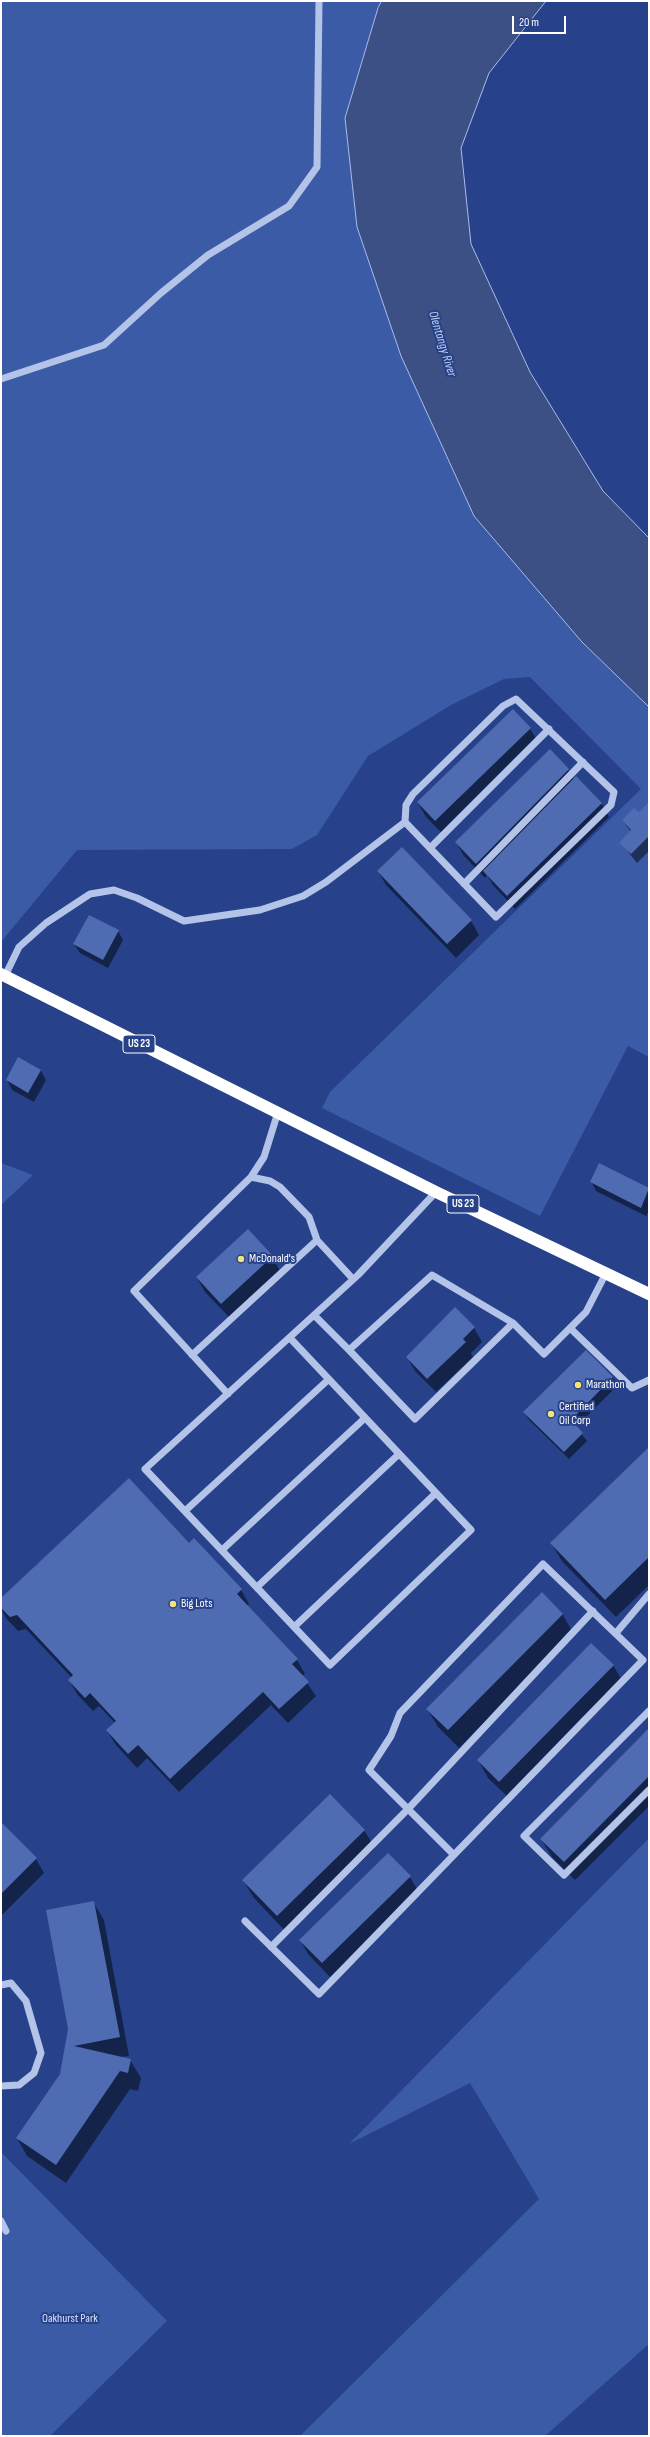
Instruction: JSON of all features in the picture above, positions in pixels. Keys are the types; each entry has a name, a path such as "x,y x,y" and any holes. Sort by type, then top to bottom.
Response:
{"highway":[{"name":"US 23","path":"3,975 436,1192 649,1294"}],"street":[{"path":"1,379 104,345 161,293 208,255 289,206 317,167 319,1"},
{"path":"516,699 549,729 614,792 611,805 496,917 405,822 406,804 414,794 510,700 516,699"},
{"path":"430,848 549,729"},
{"path":"464,884 583,762"},
{"path":"3,975 19,947 46,923 90,894 114,890 138,898 184,921 260,910 303,896 326,882 405,822"},
{"path":"228,1394 134,1291 251,1177 264,1157 278,1112"},
{"path":"251,1177 270,1181 280,1187 309,1217 317,1240 354,1279"},
{"path":"290,1338 471,1530 330,1665 145,1469 354,1279 436,1192"},
{"path":"192,1355 317,1240"},
{"path":"349,1350 432,1275 513,1323 544,1354 586,1312 606,1273"},
{"path":"314,1315 415,1419 513,1323"},
{"path":"570,1328 632,1388 649,1380"},
{"path":"185,1511 328,1379"},
{"path":"222,1550 365,1418"},
{"path":"257,1587 399,1454"},
{"path":"294,1627 436,1493"},
{"path":"244,1921 319,1994 643,1660 543,1564 400,1713 391,1736 369,1770 454,1854"},
{"path":"616,1633 649,1594"},
{"path":"271,1947 408,1809 593,1611"},
{"path":"649,1711 524,1836 564,1875 649,1790"},
{"path":"1,1984 11,1983 26,2001 41,2054 34,2073 19,2085 1,2086"},
{"path":"1,2220 6,2231"}],"green space":[{"path":"1,1 382,1 378,8 345,118 474,516 582,642 649,707 649,1057 628,1046 540,1216 322,1108 330,1092 641,789 530,677 504,679 451,705 368,756 317,835 292,849 77,850 1,942"},
{"path":"1,1163 33,1175 1,1205"},
{"path":"649,1838 649,2344 545,2436 300,2436 539,2199 470,2083 349,2144"},
{"name":"Oakhurst Park","path":"1,2152 167,2321 50,2436 1,2436"}],"water":[{"name":"Olentangy River","path":"382,1 546,1 489,73 461,148 471,244 530,372 603,491 649,538 649,707 582,642 474,516 401,356 357,227 345,118 378,8"}],"building":[{"path":"513,709 531,728 435,821 417,802"},
{"path":"550,749 569,769 476,864 455,842"},
{"path":"576,776 602,803 507,896 483,871"},
{"path":"649,802 649,836 631,854 619,843 631,830 622,820 634,808 639,812"},
{"path":"402,847 472,920 447,944 377,871"},
{"path":"89,915 119,930 103,960 73,944"},
{"path":"18,1057 41,1070 28,1093 6,1080"},
{"path":"599,1163 649,1188 641,1208 590,1182"},
{"path":"248,1229 273,1256 221,1304 196,1277"},
{"path":"455,1307 475,1327 463,1339 466,1342 427,1379 406,1357"},
{"path":"586,1350 613,1377 571,1420 583,1433 564,1452 523,1412"},
{"path":"649,1447 649,1557 605,1600 550,1543"},
{"path":"129,1478 189,1543 194,1538 242,1589 237,1594 298,1659 292,1664 309,1682 279,1709 263,1692 170,1779 138,1745 128,1754 106,1730 116,1721 90,1693 85,1698 68,1680 73,1675 17,1615 10,1617 1,1608 1,1598"},
{"path":"542,1592 563,1614 448,1730 426,1709"},
{"path":"591,1643 614,1665 499,1782 477,1760"},
{"path":"649,1728 649,1776 564,1862 540,1839"},
{"path":"330,1794 365,1830 277,1916 242,1880"},
{"path":"1,1822 37,1858 1,1894"},
{"path":"388,1853 411,1876 322,1963 299,1940"},
{"path":"94,1901 120,2037 74,2046 131,2059 128,2073 120,2071 56,2165 16,2138 60,2074 68,2029 46,1910"}],"place":[{"name":"McDonald's","path":"241,1259"},
{"name":"Marathon","path":"578,1385"},
{"name":"Certified Oil Corp","path":"551,1414"},
{"name":"Big Lots","path":"173,1604"}]}
